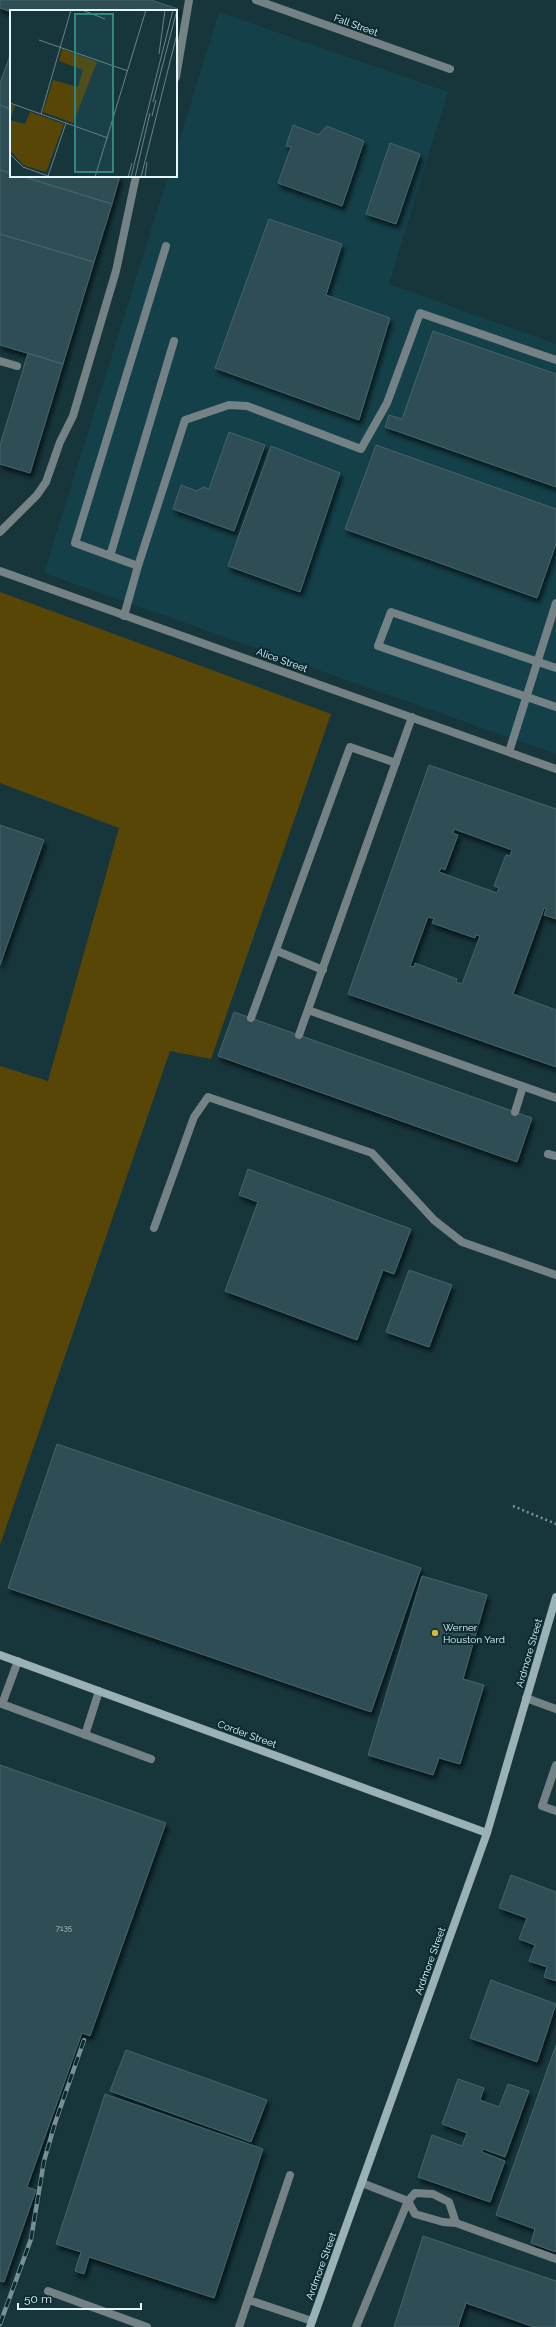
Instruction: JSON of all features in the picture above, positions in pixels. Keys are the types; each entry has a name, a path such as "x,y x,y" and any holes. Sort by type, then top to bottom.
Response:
{"street":[{"path":"177,72 190,0"},
{"name":"Fall Street","path":"256,0 450,69"},
{"path":"0,532 37,495 46,482 60,442 73,416 116,271 136,177"},
{"path":"138,566 75,543 166,246"},
{"path":"124,616 138,566 185,420 229,406 247,406 361,449 387,403 420,313 556,360"},
{"path":"110,556 174,341"},
{"path":"0,361 17,366"},
{"name":"Alice Street","path":"0,571 556,769"},
{"path":"509,752 536,661 556,604"},
{"path":"556,668 391,612 378,646 556,707"},
{"path":"299,1035 412,717"},
{"path":"251,1018 277,951 350,747 396,763"},
{"path":"277,951 323,970"},
{"path":"308,1010 556,1098"},
{"path":"515,1112 523,1086"},
{"path":"154,1228 194,1117 208,1096 372,1153 434,1220 462,1242 556,1275"},
{"name":"Ardmore Street","path":"311,2324 487,1833 556,1597"},
{"name":"Corder Street","path":"0,1654 487,1833"},
{"path":"18,1661 2,1704 151,1759"},
{"path":"85,1735 99,1691"},
{"path":"526,1698 556,1709"},
{"path":"556,1765 542,1806 556,1811"},
{"path":"239,2327 290,2175"},
{"path":"362,2183 408,2201 415,2214 443,2222 456,2223 556,2259"},
{"path":"356,2327 408,2201 415,2193 433,2194 449,2202 456,2223"},
{"path":"48,2290 147,2327"},
{"path":"249,2300 311,2324"}],"path":[{"path":"513,1506 556,1524"}],"shaded area":[{"path":"219,12 448,92 389,284 556,344 556,754 44,573 168,177 177,177 177,148"},
{"path":"0,592 331,714 211,1059 170,1051 0,1545 0,1066 48,1081 119,828 0,783"}],"building":[{"path":"0,0 151,0 178,9 177,12 177,10 10,10 10,12 0,8"},
{"path":"10,56 9,109 0,105 0,83"},
{"path":"0,105 10,109 10,173 0,170"},
{"path":"293,125 318,135 327,126 364,141 342,206 278,183 291,147 286,146"},
{"path":"390,143 420,154 396,224 366,214"},
{"path":"0,170 10,173 10,177 24,177 112,204 94,262 0,234"},
{"path":"24,177 120,177 112,204"},
{"path":"269,219 342,244 326,295 390,318 359,420 215,368"},
{"path":"0,234 94,262 63,364 0,345"},
{"path":"433,331 556,374 556,487 385,427 389,415 402,419"},
{"path":"28,353 63,364 30,473 0,464 0,445"},
{"path":"229,432 265,445 234,531 173,509 181,485 197,491 203,487 209,489"},
{"path":"376,445 556,509 556,544 537,598 345,529"},
{"path":"271,446 340,473 300,592 228,566"},
{"path":"429,765 556,809 556,919 544,915 546,909 544,908 513,994 556,1010 556,1067 348,994","holes":["454,829 512,850 510,856 506,855 494,886 499,888 497,893 439,872 441,868 445,870 458,835 453,833","428,917 434,919 432,923 475,938 476,935 480,936 462,984 456,982 457,979 415,963 414,967 410,966"]},
{"path":"0,825 44,840 0,965"},
{"path":"234,1012 532,1118 517,1162 218,1056"},
{"path":"248,1169 411,1229 394,1274 383,1270 357,1340 225,1291 258,1202 239,1195"},
{"path":"409,1270 452,1285 429,1347 386,1332"},
{"path":"57,1444 421,1568 371,1712 8,1588"},
{"path":"422,1576 487,1595 463,1679 484,1685 460,1764 439,1758 433,1775 368,1755"},
{"path":"0,1765 166,1823 90,2036 82,2033 27,2187 36,2190 4,2282 0,2281"},
{"path":"511,1875 556,1892 556,1981 544,1977 547,1967 529,1961 535,1945 519,1939 527,1918 499,1908"},
{"path":"491,1980 556,2004 537,2062 470,2038"},
{"path":"556,2045 556,2252 531,2243 535,2229 496,2215"},
{"path":"126,2050 267,2100 251,2142 110,2091"},
{"path":"458,2079 484,2088 480,2100 499,2107 508,2084 529,2091 505,2157 483,2149 482,2152 505,2161 490,2202 418,2177 432,2135 462,2146 467,2133 442,2124"},
{"path":"105,2094 263,2149 214,2298 89,2257 84,2274 75,2271 81,2252 56,2244"},
{"path":"423,2236 556,2281 556,2327 534,2327 466,2303 458,2327 394,2327"}],"railway":[{"path":"0,2324 31,2239 44,2161 55,2123 84,2040"}],"place":[{"name":"Werner Houston Yard","path":"435,1633"}]}
